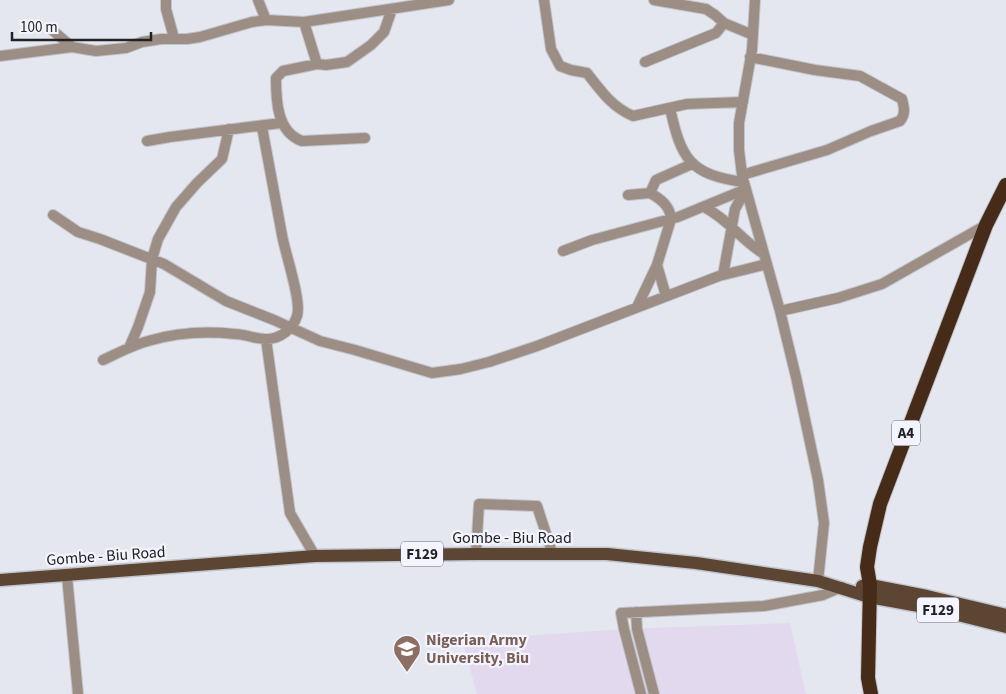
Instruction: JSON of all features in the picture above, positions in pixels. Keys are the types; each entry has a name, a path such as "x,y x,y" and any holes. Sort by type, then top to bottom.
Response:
{"highway":[{"name":"A4","path":"871,694 868,678 869,591 867,567 880,504 986,225 1006,185"}],"main road":[{"name":"Gombe - Biu Road","path":"0,580 315,556 607,554 696,563 818,581 869,591"},
{"name":"F129","path":"869,591 927,596 1006,615"},
{"name":"F129","path":"869,591 1006,627"}],"street":[{"path":"166,0 166,9 174,38"},
{"path":"258,0 266,20"},
{"path":"0,56 72,47 96,51 126,48 142,42 200,37 252,22 266,20 304,22 390,6 449,0"},
{"path":"544,0 551,49 560,66 587,73 602,94 614,106 633,116 687,104 743,102"},
{"path":"654,0 706,9 715,14 724,23 753,35"},
{"path":"755,0 753,35 740,123 739,150 744,182 780,312 818,480 824,522 818,581"},
{"path":"365,138 302,141 292,138 281,124 276,78 283,71 317,64 326,65 347,62 357,56 384,32 390,6"},
{"path":"304,22 317,64"},
{"path":"645,62 716,33 724,23"},
{"path":"50,29 72,47"},
{"path":"563,251 592,240 671,219 704,207 744,182 900,121 903,118 905,109 902,99 860,76 815,70 750,57"},
{"path":"670,108 676,135 692,164 702,172 724,179 744,182"},
{"path":"147,141 229,129 281,124"},
{"path":"103,360 149,341 188,335 216,333 238,334 266,339 277,337 287,332 297,318 298,304 282,237 262,127"},
{"path":"129,348 150,292 152,259 158,239 176,208 196,183 222,159 229,129"},
{"path":"650,193 656,180 692,164"},
{"path":"723,275 735,208 744,182"},
{"path":"628,195 650,193 666,204 671,213 671,219 657,265 637,307"},
{"path":"704,207 732,227 766,259"},
{"path":"53,216 78,232 164,264 226,302 320,341 432,373 462,369 537,346 766,259"},
{"path":"780,312 838,298 882,284 986,225"},
{"path":"657,265 666,296"},
{"path":"266,339 290,513 315,556"},
{"path":"476,554 478,504 537,506 553,555"},
{"path":"67,576 78,694"},
{"path":"641,694 621,612 764,606 823,595 842,587"},
{"path":"636,612 637,629 654,694"}],"shaded area":[{"path":"790,623 806,694 477,694 462,640 624,629"}],"place":[{"name":"Nigerian Army University, Biu","path":"407,673"}]}
